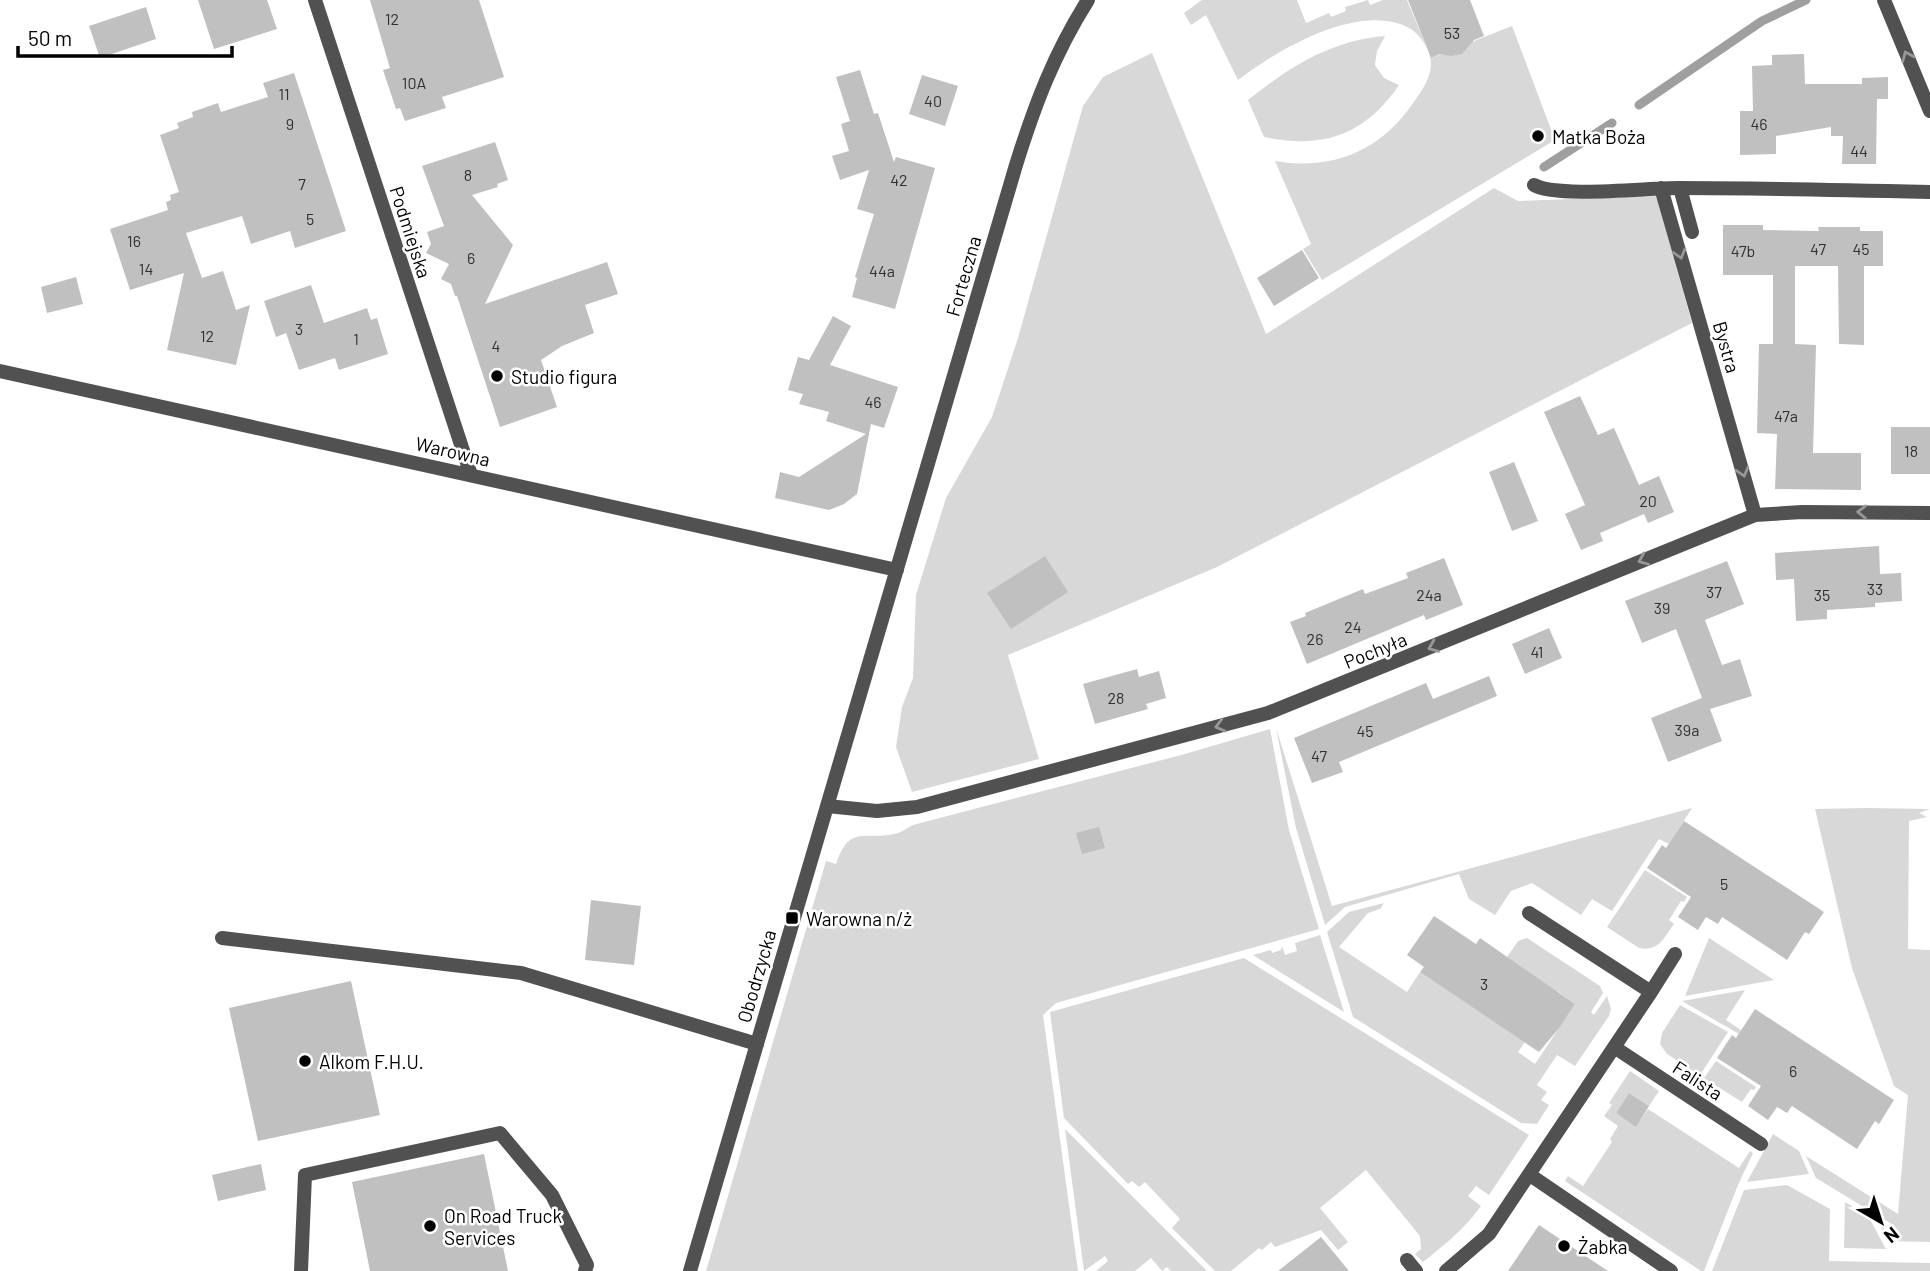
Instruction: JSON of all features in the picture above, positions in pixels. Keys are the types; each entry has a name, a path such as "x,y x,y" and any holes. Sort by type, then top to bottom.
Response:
{"street":[{"name":"Podmiejska","path":"315,0 471,475"},
{"name":"Forteczna","path":"897,570 1033,112 1054,60 1088,0"},
{"path":"1884,0 1930,111"},
{"path":"1534,185 1542,190 1564,191 1680,188 1930,192"},
{"name":"Bystra","path":"1661,188 1755,516"},
{"path":"1680,188 1692,232"},
{"name":"Warowna","path":"0,371 897,570"},
{"name":"Pochyła","path":"827,806 877,811 917,807 1268,713 1755,516 1802,512 1930,513"},
{"name":"Obodrzycka","path":"690,1271 897,570"},
{"path":"1529,913 1651,992"},
{"path":"222,938 521,973 757,1044"},
{"path":"1446,1271 1489,1234 1675,954"},
{"name":"Falista","path":"1614,1048 1761,1144"},
{"path":"300,1271 305,1175 500,1133 552,1195 587,1265 585,1271"},
{"path":"1530,1175 1671,1271"}],"shaded area":[{"path":"1202,0 1297,0 1306,23 1329,13 1331,17 1346,11 1345,7 1368,0 1370,5 1383,0 1407,0 1427,49 1411,29 1391,22 1369,20 1321,32 1275,55 1238,80 1206,15 1191,25 1184,13"},
{"path":"1512,26 1555,140 1322,280 1303,249 1311,244 1275,161 1316,163 1335,160 1353,154 1386,134 1400,120 1427,81 1431,65 1428,51 1431,58"},
{"path":"1385,36 1377,51 1375,65 1384,78 1399,85 1371,116 1341,135 1323,139 1305,141 1264,137 1248,100 1311,57 1346,43"},
{"path":"1152,53 1266,334 1494,188 1518,201 1656,196 1692,323 1217,567 1008,655 1039,759 912,792 896,747 902,707 913,678 916,595 946,498 992,417 1018,338 1083,106 1103,77"},
{"path":"1276,728 1332,906 1692,808 1669,844 1659,839 1612,911 1592,899 1581,915 1532,883 1511,891 1495,915 1469,899 1459,874 1345,907 1325,925 1296,828"},
{"path":"1270,729 1289,830 1319,929 1056,1003 1043,1015 1078,1271 706,1271 826,861 836,864 841,851 853,838 898,833 913,825"},
{"path":"1815,809 1930,809 1919,813 1927,817 1909,821 1908,949 1930,950 1930,1242 1889,1241 1878,1222 1893,1230 1895,1226 1816,1178 1806,1156 1898,1214 1908,1095 1894,1086 1852,968"},
{"path":"1645,870 1687,897 1684,902 1681,901 1669,920 1674,924 1664,939 1656,946 1646,949 1639,948 1607,927"},
{"path":"1384,903 1380,909 1368,913 1339,947 1407,992 1420,972 1525,1042 1518,1052 1535,1064 1575,1004 1557,991 1553,996 1507,957 1518,941 1527,938 1600,986 1603,993 1591,1012 1594,1015 1607,996 1611,1009 1609,1016 1575,1066 1557,1055 1537,1085 1547,1092 1541,1100 1549,1105 1537,1124 1521,1123 1353,1017 1327,932 1349,912"},
{"path":"1320,935 1344,1012 1253,955 1271,950 1272,953 1281,950 1282,946 1285,955 1297,951 1295,943"},
{"path":"1709,938 1774,980 1685,996"},
{"path":"1244,958 1529,1135 1489,1195 1476,1186 1468,1196 1481,1206 1475,1214 1423,1262 1415,1254 1421,1249 1420,1236 1366,1170 1320,1208 1348,1242 1338,1250 1321,1230 1275,1247 1271,1242 1262,1250 1259,1248 1231,1271 1215,1271 1172,1228 1180,1219 1145,1182 1139,1187 1132,1181 1128,1184 1064,1118 1050,1012"},
{"path":"1745,990 1726,1020 1741,1030 1739,1034 1682,1001"},
{"path":"1680,1005 1728,1032 1700,1075 1667,1054 1660,1044 1662,1033"},
{"path":"1716,1061 1756,1087 1751,1089 1742,1102 1704,1078"},
{"path":"1630,1071 1659,1091 1649,1106 1629,1093 1616,1113 1636,1126 1648,1109 1739,1168 1750,1151 1753,1153 1704,1271 1565,1181 1568,1176 1583,1186 1612,1142 1610,1139 1618,1126 1604,1116 1612,1105 1609,1103"},
{"path":"1065,1129 1207,1271 1171,1271 1167,1267 1162,1271 1151,1258 1135,1271 1096,1271 1108,1261 1105,1256 1084,1271"},
{"path":"1773,1134 1799,1151 1809,1174 1747,1182"},
{"path":"1787,1185 1830,1209 1829,1261 1930,1263 1930,1271 1712,1271 1744,1190"},
{"path":"1845,1202 1868,1216 1886,1249 1844,1248"}],"building":[{"path":"198,0 267,0 277,29 214,49"},
{"path":"370,0 479,0 504,77 442,97 446,108 405,121 400,108 396,109 383,70 390,68"},
{"path":"1408,0 1470,0 1484,36 1474,40 1462,54 1440,54 1431,58"},
{"path":"146,7 156,39 100,58 89,26"},
{"path":"1804,54 1805,84 1862,84 1862,78 1888,77 1888,99 1877,99 1876,164 1842,164 1843,136 1831,136 1831,127 1776,136 1776,154 1740,155 1740,111 1753,111 1752,66 1772,65 1772,55"},
{"path":"860,70 874,114 878,113 894,162 896,157 935,168 895,309 852,297 857,278 855,277 874,214 857,209 869,170 840,180 832,156 849,151 841,124 850,121 836,77"},
{"path":"294,73 346,231 295,248 290,231 251,244 242,216 186,233 202,278 223,271 236,310 250,305 236,365 167,350 184,273 130,290 110,229 168,210 166,202 171,200 170,195 179,192 160,135 179,128 177,123 193,117 192,112 218,103 221,112 268,97 263,83"},
{"path":"922,75 958,86 945,126 909,114"},
{"path":"495,142 508,180 497,184 498,187 472,195 513,245 485,304 607,262 618,294 585,305 594,333 562,346 541,360 557,407 500,427 457,296 451,284 441,279 449,264 426,253 431,244 427,232 444,226 422,166"},
{"path":"1723,225 1763,225 1763,230 1819,231 1818,227 1860,227 1860,231 1883,231 1883,266 1864,266 1864,345 1839,344 1838,266 1795,266 1795,344 1816,345 1813,453 1861,453 1861,490 1775,489 1777,434 1757,433 1759,344 1773,344 1773,275 1723,275"},
{"path":"1302,250 1319,278 1274,306 1257,278"},
{"path":"76,277 83,304 47,313 41,287"},
{"path":"311,285 324,323 367,308 371,320 377,318 388,354 339,370 335,358 299,370 286,333 276,337 264,301"},
{"path":"833,316 851,326 830,365 898,387 884,428 871,424 857,494 844,504 829,510 775,498 780,472 799,477 866,434 826,421 829,412 799,404 803,394 788,390 798,357 809,360"},
{"path":"1580,396 1598,435 1614,428 1639,485 1659,476 1674,512 1648,523 1644,514 1600,533 1603,541 1581,550 1565,514 1585,505 1544,412"},
{"path":"1891,427 1930,427 1930,474 1891,474"},
{"path":"1514,462 1538,521 1512,531 1489,472"},
{"path":"1879,546 1880,574 1901,573 1902,601 1875,603 1875,607 1827,610 1827,619 1796,621 1794,579 1776,580 1775,553"},
{"path":"1045,556 1068,592 1011,629 987,593"},
{"path":"1444,558 1463,605 1426,620 1424,615 1307,664 1290,622 1363,589 1365,594 1408,578 1406,573"},
{"path":"1727,561 1744,604 1705,620 1722,665 1740,659 1752,696 1710,709 1722,741 1668,762 1651,718 1702,698 1676,629 1642,643 1625,601"},
{"path":"1549,628 1562,658 1525,674 1512,644"},
{"path":"1137,669 1139,677 1159,671 1166,698 1146,704 1148,709 1095,724 1083,684"},
{"path":"1489,676 1497,696 1339,762 1343,772 1312,783 1294,738 1426,683 1433,699"},
{"path":"1684,821 1824,912 1809,934 1805,932 1787,960 1722,917 1718,924 1706,917 1698,930 1678,917 1691,897 1647,868 1662,845 1666,848"},
{"path":"1099,827 1105,848 1082,854 1076,833"},
{"path":"591,900 641,906 634,965 585,960"},
{"path":"1434,916 1476,944 1480,938 1575,1004 1539,1052 1420,972 1424,967 1407,955"},
{"name":"Alkom F.H.U.","path":"351,981 380,1115 258,1141 229,1008"},
{"path":"1755,1009 1894,1100 1879,1124 1875,1121 1857,1149 1792,1106 1787,1113 1777,1107 1768,1120 1748,1106 1761,1086 1717,1058 1732,1035 1736,1038"},
{"path":"1629,1093 1649,1106 1636,1127 1616,1113"},
{"name":"On Road Truck Services","path":"484,1154 508,1271 370,1271 352,1182"},
{"path":"261,1164 266,1190 218,1201 212,1175"},
{"path":"1539,1225 1608,1271 1508,1271"},
{"path":"1321,1237 1349,1271 1278,1271"}],"waterway":[{"path":"1639,105 1762,21 1806,0"},
{"path":"1544,167 1612,123"}],"place":[{"name":"Matka Boża","path":"1538,136"},
{"name":"Studio figura","path":"497,376"},
{"name":"Warowna n/ż","path":"792,918"},
{"name":"Alkom F.H.U.","path":"305,1061"},
{"name":"On Road Truck Services","path":"430,1226"},
{"name":"Żabka","path":"1564,1246"}]}
